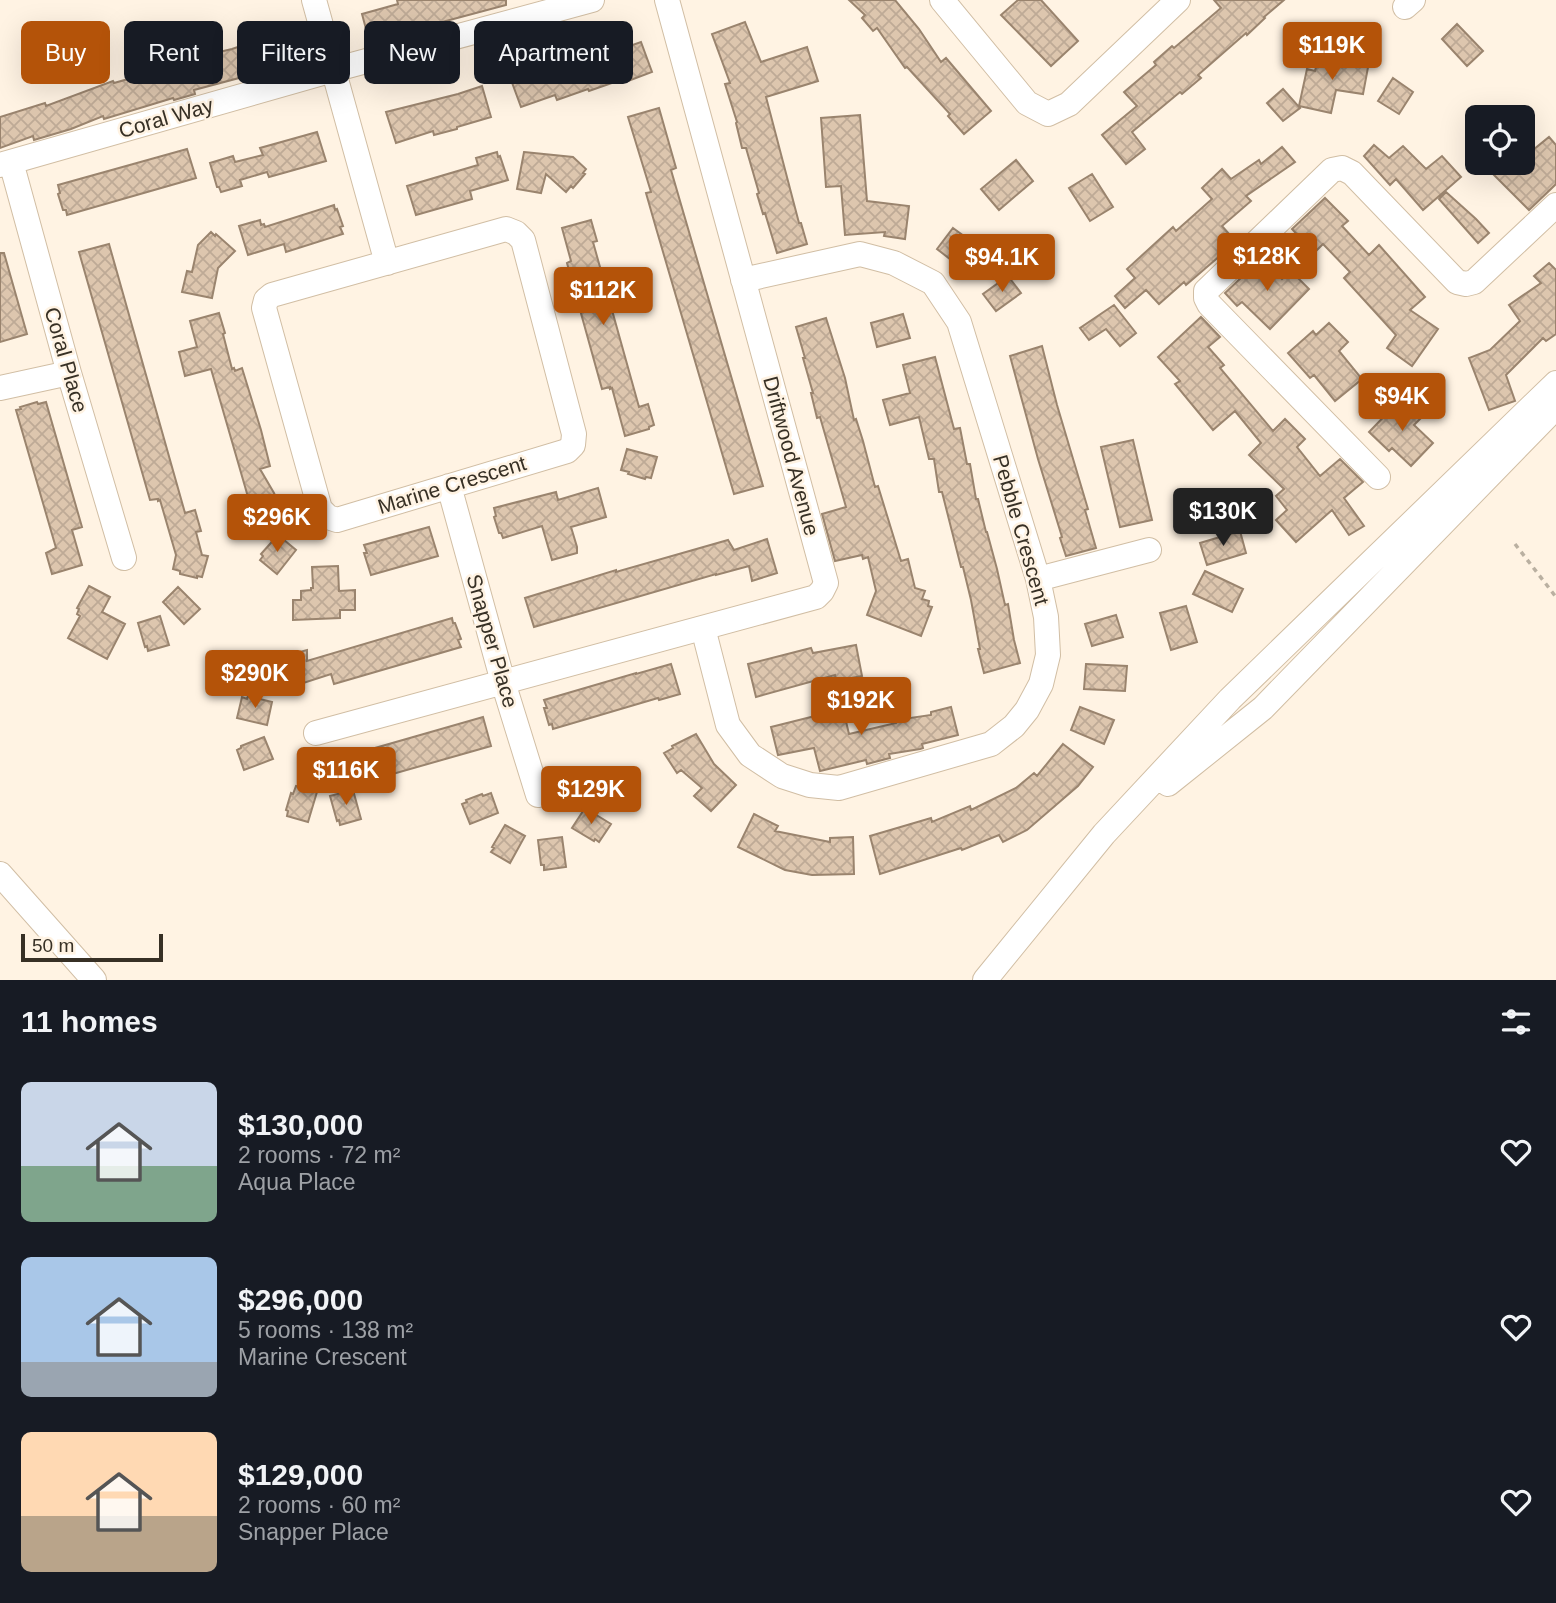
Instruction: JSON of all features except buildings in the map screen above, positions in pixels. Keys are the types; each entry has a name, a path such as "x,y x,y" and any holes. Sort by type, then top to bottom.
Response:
{"street":[{"path":"314,0 320,21"},
{"name":"Coral Way","path":"350,65 592,0"},
{"name":"Driftwood Avenue","path":"316,733 816,597 826,583 667,0"},
{"path":"942,0 1027,103 1048,114 1069,104 1178,0"},
{"name":"Coral Way","path":"6,163 284,84"},
{"path":"337,84 387,262"},
{"name":"Coral Place","path":"6,163 124,558"},
{"path":"1378,477 1209,304 1206,291 1332,170 1342,168 1352,173 1457,282 1466,284 1474,282 1556,205"},
{"name":"Marine Crescent","path":"506,229 523,240 574,434 573,445 567,451 449,486 337,520 328,517 320,509 264,307 266,300 272,295 506,229"},
{"name":"Pebble Crescent","path":"703,628 727,725 750,755 782,776 810,785 839,788 991,744 1014,726 1027,710 1041,684 1048,655 1046,617 1038,579 959,322 933,284 894,263 860,254 743,280"},
{"path":"0,388 69,373"},
{"path":"985,980 1104,834 1230,699 1556,383"},
{"path":"1104,834 1263,708 1556,407"},
{"name":"Snapper Place","path":"449,486 503,682 538,795"},
{"path":"1038,579 1149,550"},
{"path":"0,874 94,980"}],"path":[{"path":"1516,544 1556,597"}]}
